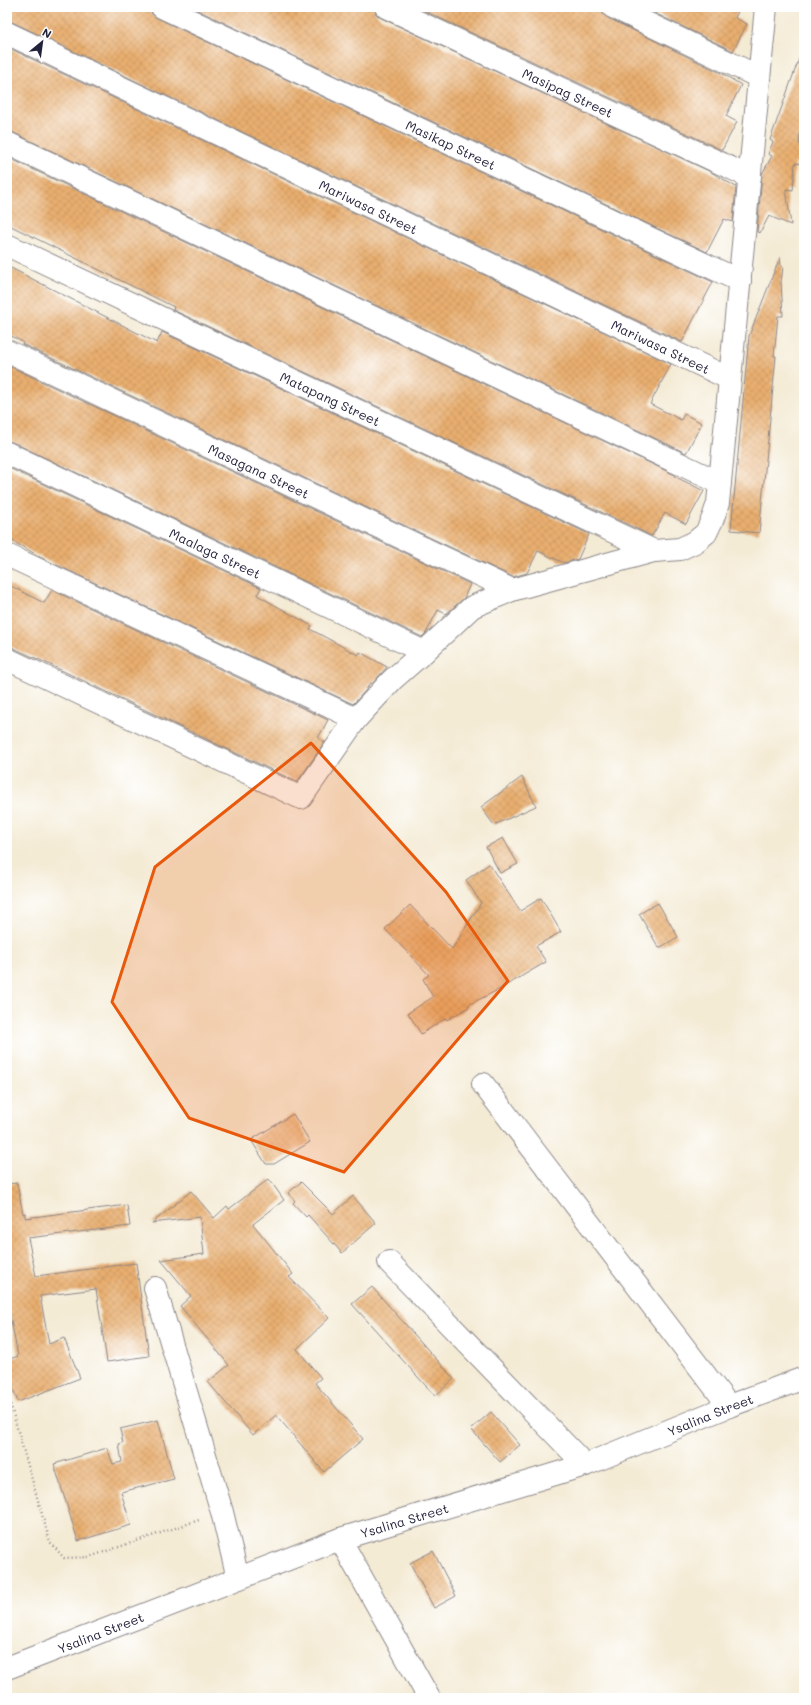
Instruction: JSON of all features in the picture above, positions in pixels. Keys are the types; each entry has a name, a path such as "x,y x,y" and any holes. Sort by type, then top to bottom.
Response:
{"street":[{"name":"Masikap Street","path":"162,7 740,281"},
{"name":"Masipag Street","path":"386,7 750,177"},
{"path":"612,7 759,78"},
{"path":"7,659 301,798 356,719 392,680 472,607 512,590 654,551 680,549 695,542 706,533 718,503 766,7"},
{"name":"Mariwasa Street","path":"7,33 730,379"},
{"path":"7,143 720,483"},
{"name":"Matapang Street","path":"7,245 654,551"},
{"name":"Masagana Street","path":"7,351 512,590"},
{"name":"Maalaga Street","path":"7,453 424,652"},
{"path":"7,555 356,719"},
{"path":"483,1084 729,1406"},
{"path":"389,1262 585,1465"},
{"path":"155,1288 222,1512 238,1578"},
{"name":"Ysalina Street","path":"7,1668 340,1539 585,1465 729,1406 804,1378"},
{"path":"340,1539 429,1698"}],"path":[{"path":"7,1393 50,1542 64,1558 89,1557 222,1512"}],"highlighted area":[{"path":"311,743 446,892 508,981 344,1172 189,1118 112,1002 155,867"}],"building":[{"path":"7,7 150,7 152,14 157,18 713,282 682,342 12,22 7,21"},
{"path":"191,7 374,7 376,14 381,18 711,172 736,187 733,222 724,219 707,252"},
{"path":"416,7 601,7 603,14 608,18 723,74 741,85 726,116 737,122 722,150"},
{"path":"642,7 740,7 735,18 747,24 733,51"},
{"path":"7,47 671,364 650,404 681,420 684,414 702,423 686,453 12,132 7,131"},
{"path":"800,56 804,57 804,93 799,144 804,144 804,164 795,163 793,190 786,189 791,225 769,216 760,233 757,232 762,174 772,156 768,154 773,142 770,140"},
{"path":"7,157 675,475 674,476 704,491 686,524 665,513 652,536 173,310 174,307 7,224"},
{"path":"780,257 781,266 783,267 781,282 783,316 778,316 774,356 776,356 759,533 731,530 749,336"},
{"path":"7,266 157,343 162,332 589,534 578,559 564,563 538,551 527,573 513,577 22,344 23,342 7,334"},
{"path":"11,367 470,584 464,598 446,614 438,610 426,633 422,637 12,442 7,441 7,374"},
{"path":"7,467 261,588 257,595 312,626 310,629 358,655 360,652 387,667 372,684 370,683 366,690 353,704 44,559 7,538"},
{"path":"7,584 44,603 52,590 328,720 318,738 325,742 297,782 11,647 7,645"},
{"path":"522,777 536,806 494,825 481,807"},
{"path":"503,838 518,864 500,873 486,847"},
{"path":"489,864 520,911 541,898 561,932 536,946 546,962 500,989 468,1005 469,1007 447,1020 446,1018 421,1034 408,1013 433,997 423,979 429,975 385,929 410,905 452,949 481,903 466,880"},
{"path":"658,903 678,937 659,948 639,914"},
{"path":"293,1114 310,1142 274,1164 266,1164 251,1140"},
{"path":"269,1179 284,1200 253,1224 293,1274 289,1277 329,1318 297,1349 321,1378 315,1383 363,1439 324,1472 276,1415 253,1435 208,1382 229,1365 180,1306 191,1296 161,1260 204,1254 200,1217 152,1223 191,1191 214,1218 227,1206 229,1209"},
{"path":"301,1182 333,1214 353,1196 376,1223 342,1253 308,1215 306,1217 293,1203 295,1201 288,1193"},
{"path":"17,1183 25,1218 127,1205 130,1226 28,1238 36,1276 136,1263 149,1356 107,1362 96,1289 40,1296 49,1344 64,1338 80,1378 18,1402 7,1374 7,1360 18,1356 7,1300 7,1184"},
{"path":"372,1287 454,1379 435,1396 352,1304"},
{"path":"491,1412 520,1445 500,1462 471,1429"},
{"path":"158,1420 174,1479 121,1492 131,1525 78,1541 54,1464 107,1448 113,1464 122,1462 119,1444 123,1443 120,1429"},
{"path":"433,1551 456,1596 434,1608 410,1563"}]}
